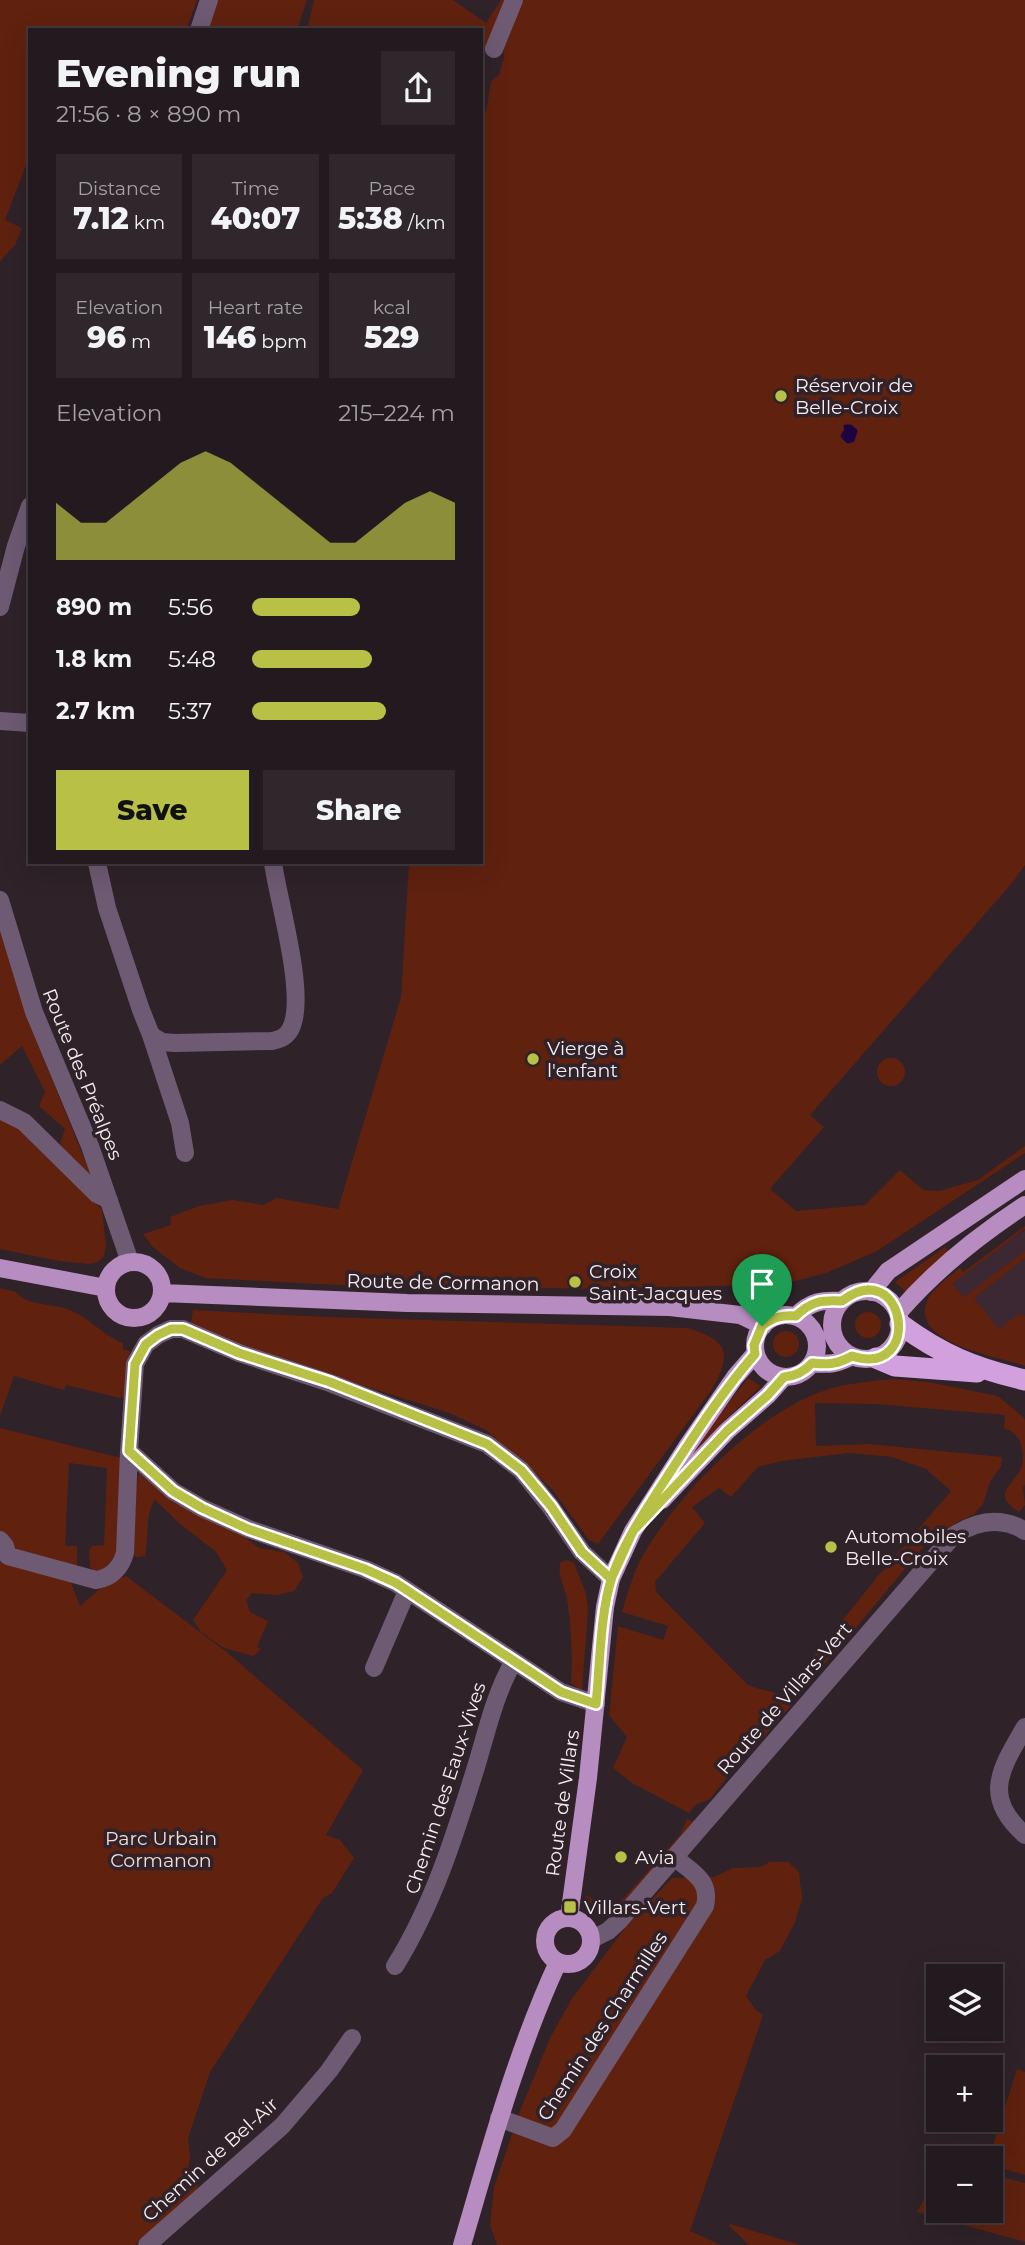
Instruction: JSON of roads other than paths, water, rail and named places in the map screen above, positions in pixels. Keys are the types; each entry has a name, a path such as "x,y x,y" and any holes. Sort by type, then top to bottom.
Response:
{"highway":[{"path":"899,1319 949,1356 1025,1380"},
{"path":"876,1357 895,1366 936,1371 996,1373"}],"main road":[{"path":"872,1292 888,1271 1025,1179"},
{"path":"899,1319 918,1289 957,1255 1025,1205"},
{"path":"130,1262 142,1263 152,1268 158,1276 162,1293 159,1304 142,1317 132,1318 116,1312 110,1304 106,1288 116,1269 130,1262"},
{"path":"0,1268 106,1288"},
{"path":"861,1291 872,1292 883,1295 892,1302 899,1319 899,1335 886,1353 862,1359 852,1356 839,1345 832,1327 836,1309 842,1301 861,1291"},
{"name":"Route de Cormanon","path":"162,1293 407,1303 670,1307 740,1315 762,1326"},
{"path":"796,1316 807,1305 823,1300 842,1301"},
{"path":"785,1315 796,1316 806,1323 816,1337 817,1346 812,1363 794,1376 775,1376 765,1370 755,1354 754,1345 762,1326 770,1320 785,1315"},
{"name":"Route de Villars","path":"569,1918 586,1798 611,1579 633,1531 688,1445 735,1377 755,1354"},
{"path":"812,1363 829,1365 852,1356"},
{"name":"Route de Villars","path":"633,1531 727,1431 784,1377"},
{"path":"569,1918 582,1922 592,1939 591,1948 582,1961 566,1965 558,1962 547,1951 545,1936 554,1923 569,1918"},
{"path":"462,2245 499,2118 532,2024 558,1962"}],"street":[{"path":"200,28 209,0"},
{"path":"494,49 514,0"},
{"path":"0,607 28,512"},
{"path":"0,721 28,723"},
{"path":"97,864 110,916 180,1123 185,1153"},
{"path":"151,1035 162,1042 175,1043 272,1041 284,1038 292,1027 295,990 274,864"},
{"name":"Route des Préalpes","path":"0,900 34,1012 90,1146 130,1262"},
{"path":"0,1110 24,1122 97,1194 109,1199"},
{"path":"0,1540 8,1556 96,1580 110,1576 123,1560 125,1552 135,1364 146,1344 158,1335 171,1329 183,1329 239,1353 330,1382 487,1444 521,1470 551,1506 582,1552 611,1579"},
{"path":"129,1451 173,1491 202,1508 248,1529 365,1569 407,1591 561,1692 596,1704"},
{"name":"Route de Villars-Vert","path":"592,1939 619,1922 953,1536 970,1525 991,1522 1007,1523 1025,1531"},
{"path":"374,1668 407,1591"},
{"name":"Chemin des Eaux-Vives","path":"395,1966 428,1906 472,1780 503,1679 514,1661"},
{"path":"1025,1727 1004,1769 999,1793 1006,1816 1025,1835"},
{"name":"Chemin des Charmilles","path":"499,2118 553,2138 563,2130 705,1906 708,1893 703,1883 674,1857"},
{"name":"Chemin de Bel-Air","path":"147,2245 282,2126 329,2071 352,2038"}],"waterway":[{"path":"846,427 855,431 852,440 848,441 843,436 847,430 852,431 852,436 848,439 845,437 846,432 851,434 848,437 848,434"}],"place":[{"name":"Réservoir de Belle-Croix","path":"781,396"},
{"name":"Vierge à l'enfant","path":"533,1059"},
{"name":"Croix Saint-Jacques","path":"575,1282"},
{"name":"Automobiles Belle-Croix","path":"831,1547"},
{"name":"Avia","path":"621,1857"},
{"name":"Villars-Vert","path":"570,1907"}],"park label":[{"name":"Parc Urbain Cormanon","path":"161,1849"}]}
